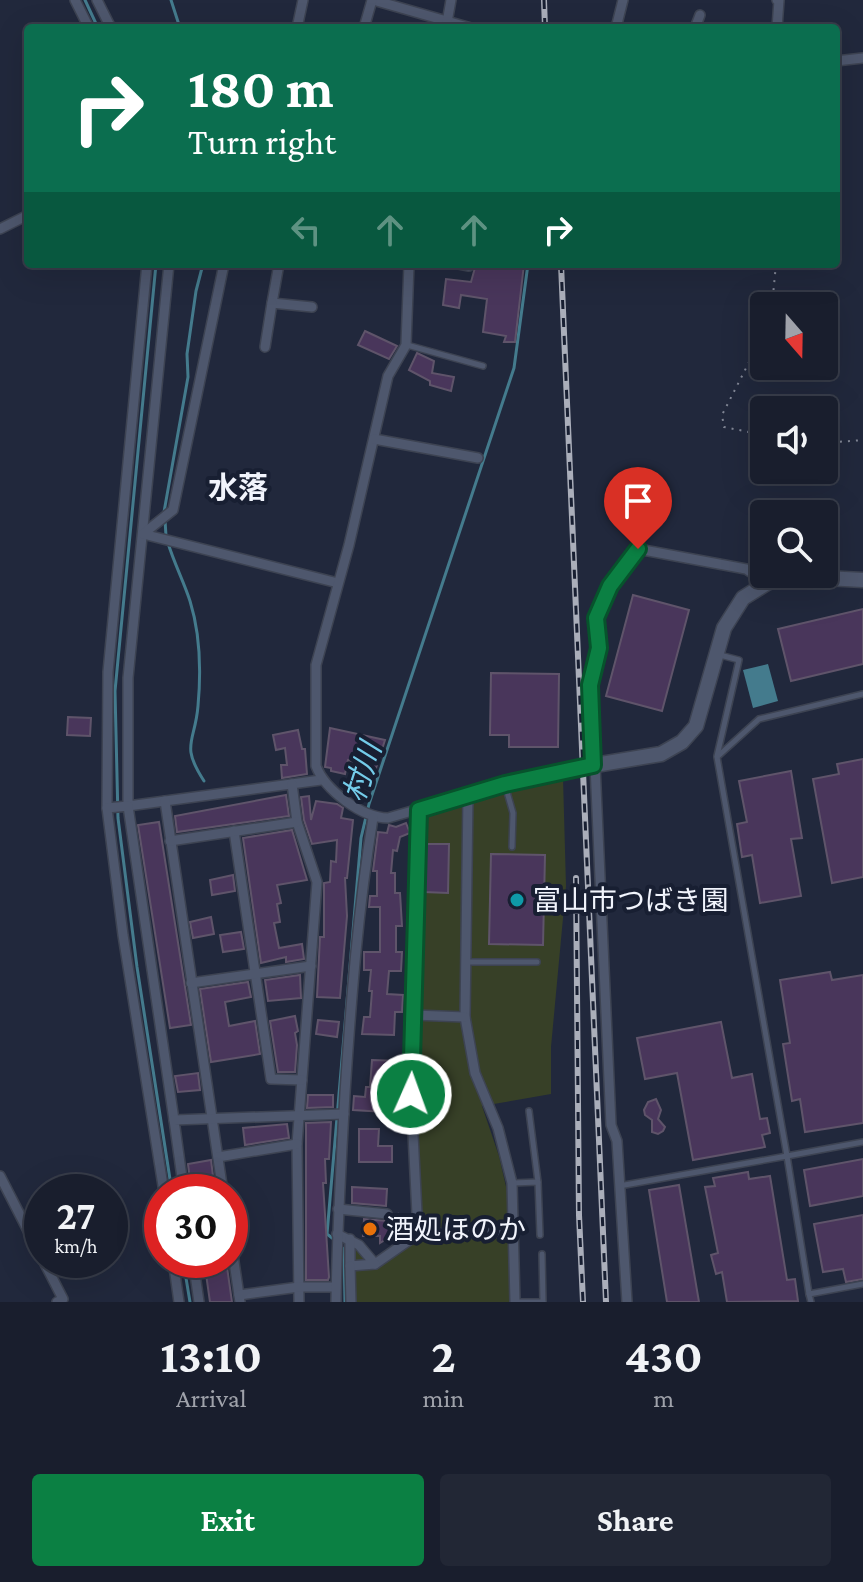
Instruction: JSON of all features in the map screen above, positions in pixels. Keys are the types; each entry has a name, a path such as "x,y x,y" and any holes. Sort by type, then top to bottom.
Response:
{"street":[{"path":"75,0 87,24"},
{"path":"97,0 109,24"},
{"path":"298,24 303,0"},
{"path":"365,24 372,0 443,24"},
{"path":"446,24 451,0"},
{"path":"617,24 623,0"},
{"path":"777,24 778,0"},
{"path":"697,24 700,15"},
{"path":"840,61 863,58"},
{"path":"0,229 24,217"},
{"path":"147,268 108,672 107,808 121,921 161,1174"},
{"path":"169,268 128,678 128,806 182,1174"},
{"path":"143,534 173,510 223,268"},
{"path":"265,347 278,268"},
{"path":"409,268 406,345 388,376 316,665 316,766 321,780 360,811 373,818 388,818 505,784 661,754 682,742 696,726 724,628 743,598 759,588"},
{"path":"272,303 312,307"},
{"path":"374,439 478,458"},
{"path":"143,534 338,583"},
{"path":"627,1302 617,1141 611,1125 590,685 599,648 596,618 610,586 638,549 750,572"},
{"path":"838,579 863,580"},
{"path":"107,808 321,780"},
{"path":"292,784 297,822 317,882 297,1144 299,1302"},
{"path":"468,796 465,1017 475,1073 498,1128 512,1183 515,1302"},
{"path":"165,801 220,1174"},
{"path":"418,1234 411,1094 419,810"},
{"path":"336,1302 344,1114 363,884 373,818"},
{"path":"170,841 297,822"},
{"path":"234,831 271,1079 302,1080"},
{"path":"191,983 311,966"},
{"path":"414,1015 465,1017"},
{"path":"174,1120 344,1114"},
{"path":"218,1157 297,1144"},
{"path":"0,1176 24,1222"},
{"path":"338,1209 387,1214"},
{"path":"350,1266 375,1264 418,1234 513,1232"},
{"path":"337,1234 369,1253 375,1264"},
{"path":"350,1239 351,1302"},
{"path":"52,1278 63,1299 57,1302"},
{"path":"176,1278 179,1302"},
{"path":"196,1278 199,1302"},
{"path":"237,1278 240,1298 299,1287 336,1287"}],"lane":[{"path":"406,345 483,366"},
{"path":"716,654 739,660 717,757 811,1302"},
{"path":"717,757 759,719 863,694"},
{"path":"505,784 513,813 512,847"},
{"path":"466,962 537,962"},
{"path":"529,1111 538,1182 540,1235"},
{"path":"619,1186 863,1142"},
{"path":"512,1183 538,1182"},
{"path":"515,1302 543,1302 542,1254"},
{"path":"809,1294 863,1284"}],"path":[{"path":"773,292 776,268"},
{"path":"750,360 722,415 724,427 750,432"},
{"path":"838,442 863,440"}],"green space":[{"path":"563,778 566,886 551,1047 551,1094 482,1106 507,1191 511,1302 353,1302 353,1245 379,1265 423,1236 415,1091 422,816"}],"water":[{"path":"768,664 778,701 753,708 743,670"}],"building":[{"path":"475,268 524,268 515,342 504,342 506,336 483,332 487,299 461,295 459,308 443,305 446,279 471,282"},
{"path":"365,331 397,346 389,359 358,345"},
{"path":"417,353 434,361 432,373 454,377 451,391 430,385 430,381 409,370"},
{"path":"633,595 689,610 662,711 606,696"},
{"path":"863,609 863,664 791,681 778,629"},
{"path":"491,673 559,674 558,747 509,747 509,735 490,735"},
{"path":"68,717 91,718 90,736 67,735"},
{"path":"330,728 385,740 376,768 348,760 345,774 325,767"},
{"path":"298,730 302,749 305,749 307,774 282,778 281,765 287,765 285,748 276,750 273,735"},
{"path":"863,759 863,877 832,883 813,779 839,774 837,764"},
{"path":"791,771 802,838 791,839 801,896 760,903 752,855 742,857 737,824 747,822 739,781"},
{"path":"286,795 289,816 177,832 175,816"},
{"path":"309,796 311,820 316,801 337,804 343,808 341,818 353,820 345,878 347,916 340,998 317,997 320,937 324,937 324,883 330,882 331,861 336,862 337,840 312,844 301,797"},
{"path":"159,822 191,1025 170,1028 138,825"},
{"path":"406,823 410,833 400,837 397,851 393,850 391,873 395,873 395,893 400,893 402,926 396,926 396,952 402,952 401,971 389,971 387,994 403,995 402,1012 395,1012 394,1035 362,1034 364,1017 370,1017 372,991 369,991 371,970 364,970 364,952 380,952 380,907 369,907 370,896 377,896 377,871 373,871 378,832 387,833 389,825 396,827"},
{"path":"292,830 307,880 277,885 281,903 277,904 280,922 274,923 279,948 302,944 304,959 286,962 286,957 261,963 243,838"},
{"path":"426,844 449,844 448,893 424,892"},
{"name":"富山市つばき園","path":"491,854 545,855 543,945 489,944"},
{"path":"233,875 235,891 212,895 210,880"},
{"path":"211,917 214,934 193,938 190,922"},
{"path":"241,932 244,949 223,952 220,935"},
{"path":"830,972 832,980 863,975 863,1123 805,1132 800,1099 792,1101 783,1044 790,1043 780,980"},
{"path":"300,975 301,998 268,1001 265,980"},
{"path":"248,982 251,997 225,1002 229,1026 255,1021 260,1054 211,1062 200,989"},
{"path":"295,1016 298,1031 295,1033 295,1072 278,1072 270,1021"},
{"path":"318,1020 339,1022 337,1037 316,1034"},
{"path":"721,1022 732,1078 752,1074 760,1119 767,1118 770,1133 762,1135 765,1147 693,1160 677,1073 645,1079 637,1038"},
{"path":"372,1060 399,1061 399,1089 387,1088 385,1112 353,1110 354,1096 365,1097 366,1087 370,1087"},
{"path":"198,1073 200,1090 178,1092 175,1076"},
{"path":"308,1095 333,1095 333,1107 307,1108"},
{"path":"656,1099 661,1110 658,1119 665,1127 658,1134 652,1132 652,1120 644,1110 648,1102"},
{"path":"331,1122 329,1159 325,1159 326,1183 323,1183 329,1277 328,1280 306,1280 306,1123"},
{"path":"287,1124 289,1138 245,1145 243,1128"},
{"path":"359,1129 379,1129 378,1146 392,1146 392,1162 359,1162"},
{"path":"863,1159 863,1196 810,1206 804,1170"},
{"path":"211,1160 213,1174 189,1174 188,1164"},
{"path":"748,1172 749,1179 770,1176 787,1280 795,1279 798,1301 727,1302 722,1272 716,1274 711,1255 718,1253 705,1187 715,1186 713,1178"},
{"path":"679,1185 699,1302 667,1302 649,1190"},
{"path":"352,1187 387,1189 386,1206 352,1203"},
{"path":"398,1214 406,1227 380,1243 380,1236 363,1236 364,1219 387,1221"},
{"path":"863,1215 863,1279 846,1282 843,1269 823,1272 814,1224"},
{"path":"207,1278 229,1278 232,1302 210,1302"}],"waterway":[{"path":"85,0 96,24"},
{"path":"171,0 179,24"},
{"path":"156,268 115,691 118,818 137,967 169,1174"},
{"path":"164,512 188,377 187,354 202,268"},
{"name":"村川","path":"336,1241 327,1234 361,838 369,804 514,368 527,268"},
{"path":"165,520 166,536"},
{"path":"168,543 196,626 199,693 191,751 204,781"},
{"name":"村川","path":"341,1247 344,1249 345,1302"},
{"path":"186,1278 190,1302"}],"railway":[{"path":"544,0 545,24"},
{"path":"561,268 606,1302"},
{"path":"576,878 579,1215 583,1302"}],"place":[{"name":"富山市つばき園","path":"517,900"},
{"name":"酒処ほのか","path":"370,1229"}],"district":[{"name":"水落","path":"238,487"}],"route":[{"path":"411,1094 419,810 532,777 593,765 590,685 599,648 596,618 610,586 638,549"}]}
